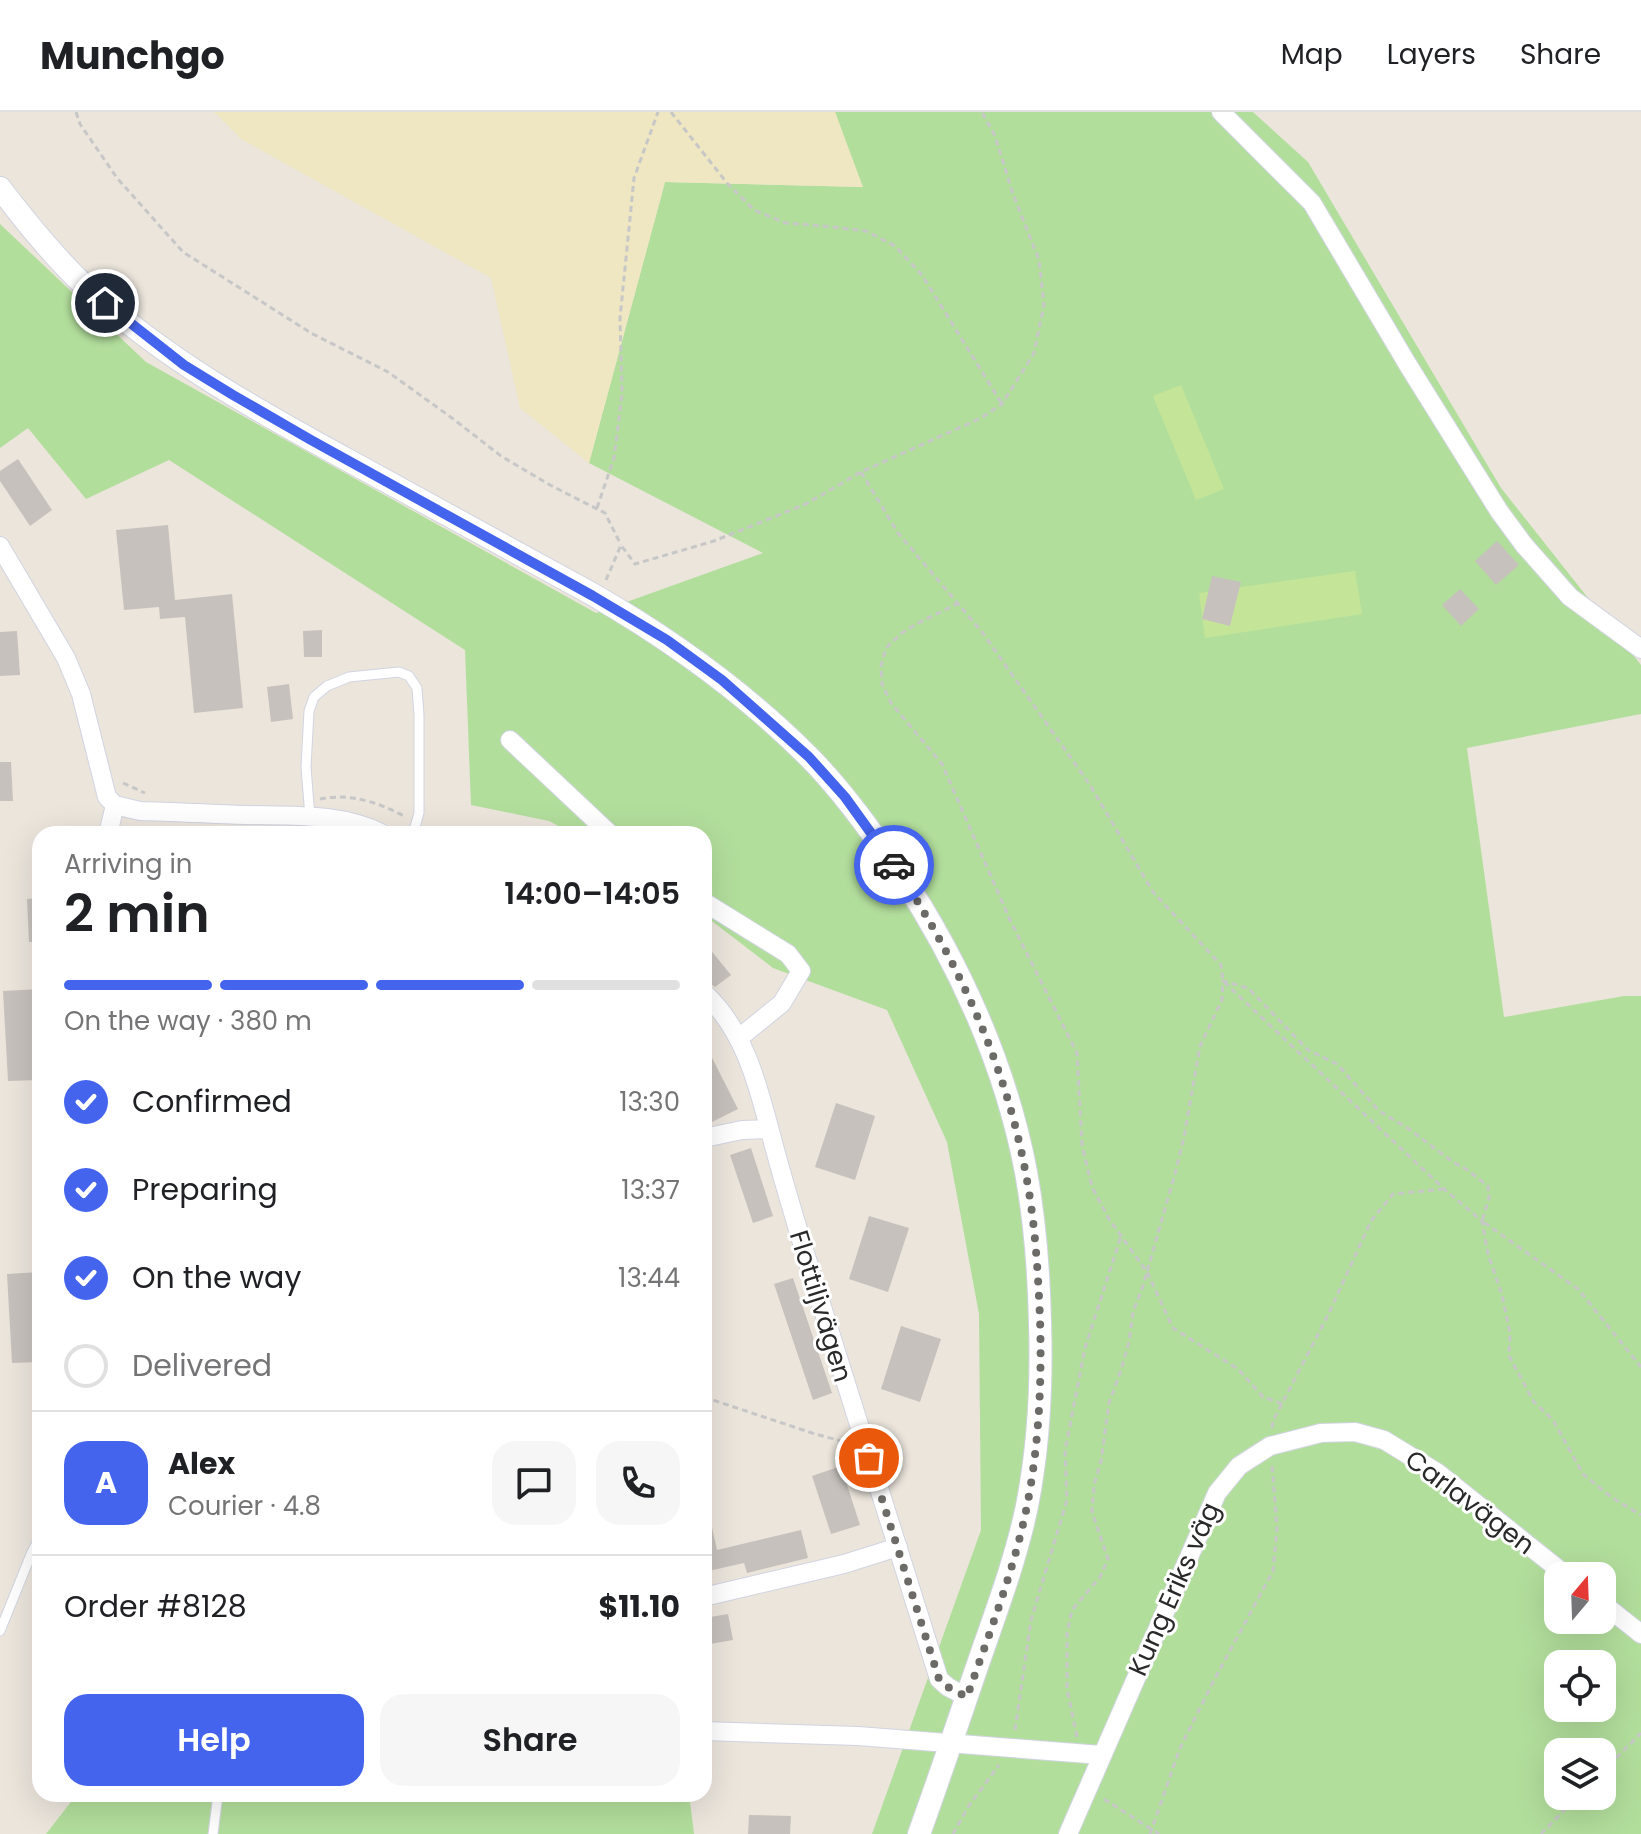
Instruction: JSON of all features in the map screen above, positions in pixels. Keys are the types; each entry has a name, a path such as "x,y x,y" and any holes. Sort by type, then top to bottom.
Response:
{"street":[{"path":"1221,112 1312,203 1408,365 1499,511 1524,545 1570,597 1641,649"},
{"path":"0,188 30,227 83,284 184,365 311,440 642,624 722,680 809,757 845,797 882,846 939,936 993,1058 1014,1122 1026,1174 1039,1280 1040,1402 1027,1506 1013,1564 919,1834"},
{"path":"0,546 66,658 81,694 103,785 107,797 115,805 140,811 310,817 349,821 362,826"},
{"path":"510,740 601,826"},
{"path":"109,826 115,805"},
{"path":"712,907 788,954 801,971 782,1003 739,1038"},
{"name":"Flottiljvägen","path":"712,1000 747,1055 790,1205 939,1679 967,1697"},
{"path":"712,1136 742,1130 769,1129"},
{"name":"Carlavägen","path":"1321,1433 1355,1432 1384,1440 1438,1473 1549,1562"},
{"name":"Kung Eriks väg","path":"1068,1834 1217,1493 1239,1466 1270,1446 1321,1433"},
{"path":"712,1595 844,1564 898,1547"},
{"path":"1616,1614 1641,1634"},
{"path":"712,1731 858,1736 1101,1755"}],"lane":[{"path":"310,817 307,755 309,711 314,697 327,686 349,677 399,672 409,676 417,688 419,813 415,826"},
{"path":"0,1631 32,1552"},
{"path":"213,1834 217,1802"}],"path":[{"path":"76,112 80,124 117,178 183,252 311,333 388,372 501,456 605,513 621,545 635,564 714,541 806,504 861,472 981,418 1002,404 1034,353 1044,305 1039,260 1013,194 995,136 982,112"},
{"path":"596,509 614,458 622,394 620,318 634,178 658,112"},
{"path":"671,112 727,183 754,210 786,223 866,231 895,246 922,275 1002,404"},
{"path":"861,472 898,533 982,632 1090,785 1153,892 1221,965 1222,1000 1200,1046 1184,1137 1133,1312 1129,1342 1109,1403 1092,1512 1108,1559 1100,1577 1072,1610 1067,1633 1067,1689 1079,1753"},
{"path":"593,596 607,578 621,545"},
{"path":"959,603 916,624 886,648 881,666 882,684 891,703 942,764 1010,920 1077,1053 1082,1145 1092,1187 1109,1219 1147,1272 1173,1328 1238,1369 1263,1397 1283,1404"},
{"path":"1223,981 1444,1189 1482,1221 1578,1289 1641,1367"},
{"path":"1223,981 1248,988 1308,1050 1337,1064 1379,1111 1488,1186 1489,1198 1482,1221 1510,1333 1509,1356 1534,1402 1553,1420 1583,1474 1611,1497 1641,1515"},
{"path":"1150,1832 1180,1748 1273,1571 1277,1529 1270,1446 1273,1421 1328,1315 1371,1221 1393,1194 1444,1189"},
{"path":"953,1834 968,1807 1011,1749 1031,1620 1067,1500 1065,1451 1085,1348 1121,1236"},
{"path":"712,1400 815,1434 865,1445"},
{"path":"1616,1758 1641,1733"},
{"path":"1087,1788 1150,1832 1159,1834"},
{"path":"1541,1834 1564,1810"}],"green space":[{"path":"835,112 1253,112 1308,162 1501,488 1641,665 1641,714 1467,748 1504,1017 1624,996 1641,996 1641,1834 872,1834 981,1530 979,1314 947,1142 887,1010 773,968 712,921 712,826 558,826 549,821 471,805 465,650 169,460 86,499 28,428 0,448 0,224 146,362 596,613 763,553 589,463 665,182 862,187"},
{"path":"1181,385 1224,489 1196,500 1153,396"},
{"path":"1355,571 1362,614 1205,638 1199,593"},
{"path":"71,1802 690,1802 694,1834 46,1834"}],"sand":[{"path":"214,112 835,112 863,187 665,182 589,463 520,408 491,278 241,139"}],"building":[{"path":"18,459 52,510 30,526 0,481 0,471"},
{"path":"168,525 175,600 232,594 243,708 194,713 185,617 160,619 159,607 124,610 116,530"},
{"path":"1497,541 1519,565 1496,585 1475,561"},
{"path":"1212,576 1241,582 1230,626 1202,619"},
{"path":"1460,589 1479,609 1461,626 1442,605"},
{"path":"322,630 322,657 304,657 303,631"},
{"path":"17,631 20,675 0,676 0,632"},
{"path":"289,684 293,719 271,722 267,687"},
{"path":"0,762 11,762 13,801 0,801"},
{"path":"27,899 32,899 32,942 29,942"},
{"path":"712,952 731,975 715,987 712,985"},
{"path":"32,989 32,1080 8,1081 3,991"},
{"path":"712,1058 738,1109 712,1122"},
{"path":"836,1103 875,1116 855,1180 815,1167"},
{"path":"751,1148 773,1216 753,1223 730,1155"},
{"path":"869,1216 909,1228 888,1292 849,1279"},
{"path":"32,1272 32,1362 12,1363 7,1274"},
{"path":"793,1278 832,1393 813,1400 774,1284"},
{"path":"901,1326 941,1339 920,1402 881,1389"},
{"path":"841,1466 860,1525 831,1534 812,1476"},
{"path":"712,1527 717,1550 801,1530 808,1558 747,1573 744,1563 712,1570"},
{"path":"728,1614 733,1640 712,1644 712,1617"},
{"path":"749,1815 791,1816 790,1834 748,1834"}],"way so far":[{"path":"869,1458 939,1679 967,1697 1013,1564 1027,1506 1040,1402 1039,1280 1026,1174 1014,1122 993,1058 945,948 894,865"}],"route":[{"path":"105,303 184,365 233,395 667,640 722,680 809,757 845,797 894,865"}]}
